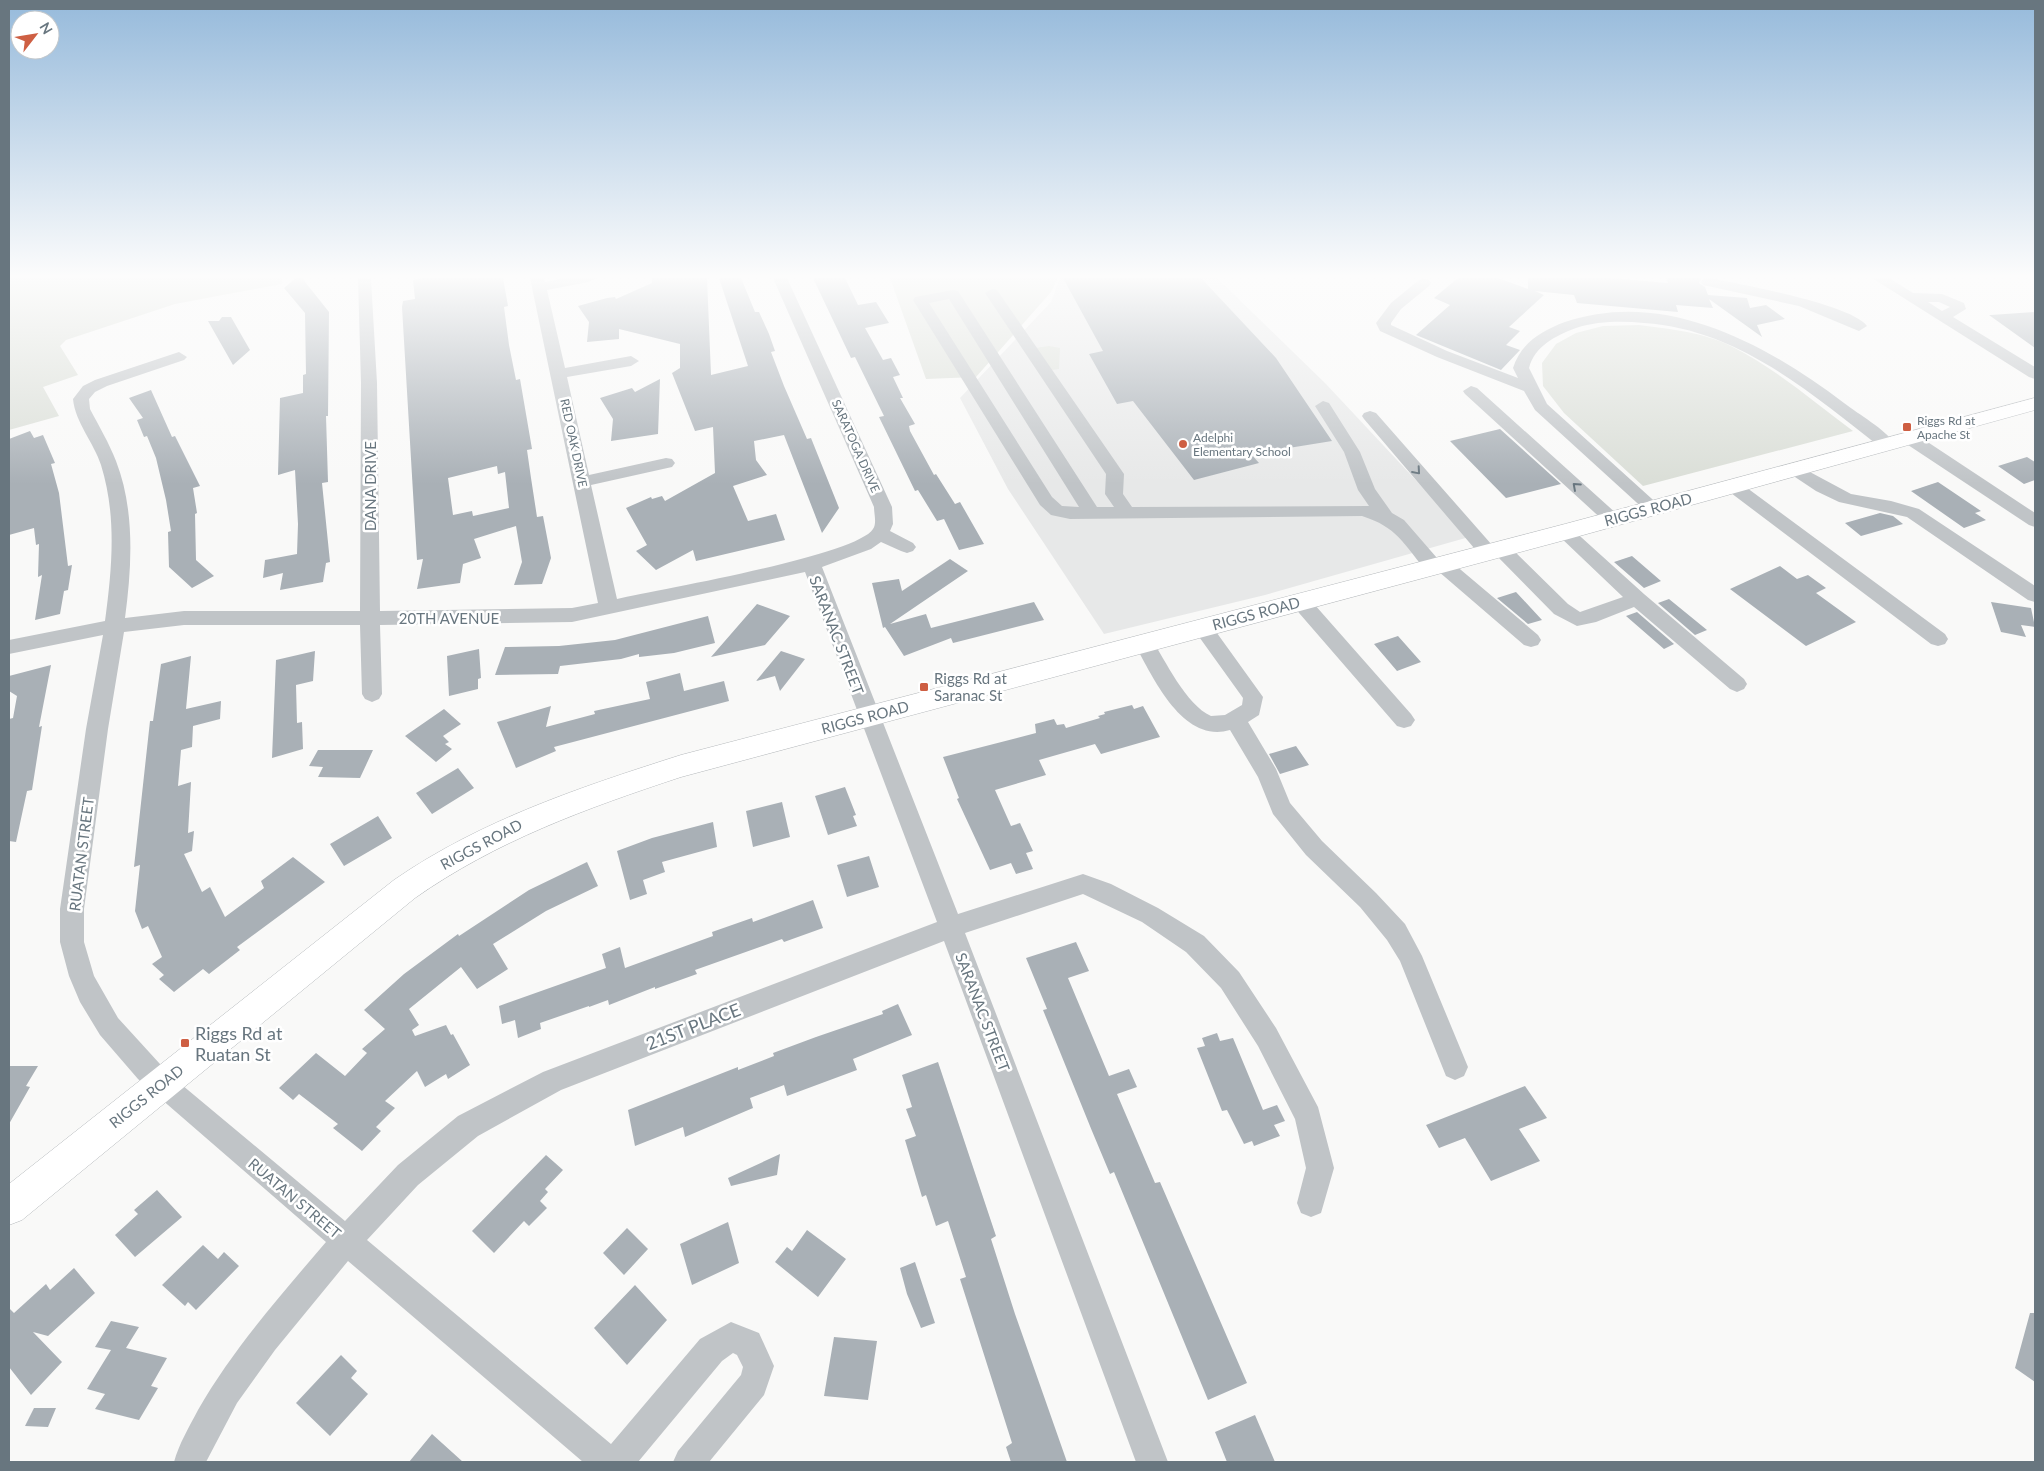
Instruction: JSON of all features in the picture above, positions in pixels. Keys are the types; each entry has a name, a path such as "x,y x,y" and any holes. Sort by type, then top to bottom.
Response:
{"main road":[{"name":"RIGGS ROAD","path":"9,1207 417,881 480,843 530,818 602,791 681,766 1437,564 1565,532 1886,443 2035,404"}],"street":[{"name":"DANA DRIVE","path":"366,347 371,506 369,618 372,694"},
{"name":"RED OAK DRIVE","path":"553,347 609,607"},
{"name":"SARATOGA DRIVE","path":"811,347 883,507 884,524 880,534"},
{"path":"949,347 1046,501 1057,511 1092,513 1363,510 1386,517 1398,524 1437,564 1531,640"},
{"path":"986,347 1092,513"},
{"path":"1028,347 1115,474 1114,494 1127,512"},
{"path":"1426,347 1530,388"},
{"path":"1534,347 1525,356 1521,368 1541,407 1653,508"},
{"path":"1748,347 1833,403 1886,443"},
{"path":"1757,351 1776,347"},
{"path":"1991,347 2035,374"},
{"name":"RUATAN STREET","path":"179,357 93,386 81,399 82,409 112,471 121,532 121,560 114,626 76,871 73,913 75,955 84,984 105,1022 130,1053 161,1084 607,1462"},
{"path":"559,374 631,361"},
{"path":"1471,391 1612,519"},
{"path":"1833,403 1854,398"},
{"path":"1323,406 1352,452 1367,490 1386,517"},
{"path":"1370,416 1494,549 1561,609 1577,619 1590,617 1637,599"},
{"path":"1908,438 2035,521"},
{"path":"582,482 666,462"},
{"path":"1795,469 1833,493 1852,499 1898,507 1913,513 2035,595"},
{"path":"1733,486 1785,523 1832,562 1938,639"},
{"path":"1565,532 1637,599 1737,684"},
{"path":"880,534 907,547"},
{"name":"20TH AVENUE","path":"9,647 114,626 184,618 549,616 609,607 811,564 865,544 880,534"},
{"name":"SARANAC STREET","path":"811,564 868,716 951,926 1152,1462"},
{"path":"1300,601 1404,720"},
{"path":"1144,643 1170,685 1196,719 1210,724 1236,721 1252,709 1253,697 1202,627"},
{"path":"1236,721 1268,775 1281,808 1314,848 1368,900 1396,932 1410,956 1455,1067"},
{"name":"21ST PLACE","path":"190,1462 194,1450 226,1392 258,1346 346,1240 408,1175 468,1126 515,1099 552,1081 951,926 1083,884 1103,891 1150,915 1195,944 1230,980 1267,1037 1308,1116 1320,1168 1311,1203"},
{"path":"617,1462 711,1350 731,1337 748,1344 759,1366 753,1384 689,1462"}],"shaded area":[{"path":"9,347 60,347 78,375 43,387 59,416 9,430"},
{"path":"914,347 1003,347 976,377 926,379"},
{"name":"Adelphi Elementary School","path":"1009,347 1288,347 1326,384 1469,537 1265,595 1104,634 1008,489 960,398"},
{"path":"1554,347 1732,347 1779,375 1853,431 1643,486 1564,413 1543,386 1542,363"},
{"path":"1035,348 1060,348 1059,369 1045,371"}],"building":[{"path":"223,347 248,347 250,350 233,365"},
{"path":"306,347 329,347 328,416 326,416 328,482 322,483 330,562 326,563 323,582 280,590 283,573 263,578 265,560 297,554 298,524 295,470 278,475 280,398 303,393 303,375 306,374"},
{"path":"404,347 509,347 516,380 520,379 532,449 527,450 537,517 543,516 551,558 542,584 514,585 522,562 516,526 474,539 481,558 463,564 460,583 417,589 423,559 417,560","holes":["497,466 498,474 505,472 509,508 473,516 472,511 453,515 448,478"]},
{"path":"680,347 710,347 711,375 748,366 742,347 773,347 775,351 771,352 784,386 807,439 811,438 839,508 822,533 784,435 754,441 756,460 767,475 733,486 748,521 776,514 785,540 696,561 693,550 656,570 636,551 647,545 626,508 651,497 652,499 662,496 665,501 715,473 713,427 695,431 672,373 680,368"},
{"path":"846,347 875,347 883,360 891,358 900,375 893,377 903,398 900,398 915,424 909,426 910,431 934,475 936,474 955,504 960,502 984,544 959,550 944,519 937,521 918,490 915,491 879,417 884,416 855,357 851,358"},
{"path":"1101,347 1265,347 1276,358 1332,441 1251,454 1259,463 1194,480 1133,401 1117,404 1089,354 1103,351"},
{"path":"1444,347 1511,347 1520,350 1501,370"},
{"path":"660,379 658,434 611,441 613,419 600,398 632,388 635,392"},
{"path":"151,390 172,437 175,436 200,486 193,488 197,513 195,514 196,560 214,576 192,588 169,567 168,532 171,531 166,500 156,458 147,436 144,437 137,420 143,418 129,398"},
{"path":"1500,429 1561,484 1506,498 1450,441"},
{"path":"30,431 34,438 43,435 55,463 51,464 59,493 68,566 72,565 68,590 64,591 60,614 35,620 42,575 38,577 39,544 36,545 34,528 9,535 9,439"},
{"path":"2027,457 2035,462 2035,480 2024,484 1998,466"},
{"path":"1938,482 1981,511 1975,513 1986,520 1964,528 1911,491"},
{"path":"1880,513 1893,516 1903,524 1861,536 1845,523"},
{"path":"1632,556 1661,581 1644,588 1614,562"},
{"path":"950,559 968,571 890,624 926,614 931,628 1034,602 1044,620 953,643 951,638 904,656 885,627 883,628 872,583 899,579 902,591"},
{"path":"1780,566 1797,579 1808,575 1826,588 1816,593 1856,622 1806,646 1730,589"},
{"path":"1516,592 1542,620 1528,624 1497,598"},
{"path":"1669,599 1707,630 1695,635 1658,603"},
{"path":"1991,602 2031,608 2035,627 2021,625 2026,637 2001,632"},
{"path":"757,604 790,616 765,645 711,657"},
{"path":"1637,612 1674,644 1664,649 1626,616"},
{"path":"708,616 715,643 674,653 639,657 639,654 621,659 560,666 558,674 495,675 505,647 559,646 615,640"},
{"path":"1398,636 1421,662 1397,671 1374,644"},
{"path":"479,649 481,678 478,679 478,689 449,696 447,656"},
{"path":"315,651 313,681 296,685 297,723 302,722 303,749 272,758 276,660"},
{"path":"781,651 805,659 780,691 775,676 756,681"},
{"path":"191,656 186,709 221,701 220,719 193,726 192,747 181,750 178,786 191,782 188,833 194,831 192,851 184,854 202,892 210,887 225,917 264,888 261,881 293,857 325,882 237,947 240,950 209,974 203,969 174,992 159,979 164,975 152,964 162,957 148,926 142,929 135,911 140,865 134,867 150,721 153,721 161,664"},
{"path":"51,665 39,727 42,726 32,790 27,791 16,842 9,841 9,719 13,718 17,696 9,691 9,676"},
{"path":"680,673 684,691 724,681 729,701 554,747 556,751 516,768 497,722 551,706 546,727 595,714 594,711 650,699 646,682"},
{"path":"1132,705 1134,709 1143,706 1160,737 1101,754 1095,744 1039,760 1046,775 995,790 1011,826 1020,823 1033,851 1026,853 1033,869 1016,874 1011,863 990,870 957,799 959,798 943,757 1036,733 1035,724 1054,719 1057,725 1064,724 1066,728 1100,718 1098,716 1105,714 1104,712"},
{"path":"444,709 461,724 443,736 449,742 445,744 452,749 436,762 405,736"},
{"path":"1296,746 1309,765 1280,774 1269,754"},
{"path":"318,750 373,750 360,778 318,777 323,767 309,766"},
{"path":"458,768 474,788 432,814 416,793"},
{"path":"845,787 856,815 853,816 857,826 828,835 815,796"},
{"path":"782,802 790,837 753,847 746,811"},
{"path":"378,816 392,838 344,866 330,844"},
{"path":"713,822 717,847 662,862 665,872 643,880 647,894 630,900 617,851 652,838"},
{"path":"869,856 879,887 847,897 837,865"},
{"path":"587,862 598,886 546,911 493,944 508,969 477,989 461,967 409,1009 419,1025 412,1030 415,1036 446,1025 470,1065 448,1079 446,1074 425,1087 417,1071 385,1101 395,1108 376,1127 381,1131 362,1151 333,1128 338,1124 299,1094 293,1100 279,1088 316,1053 345,1076 367,1053 362,1049 385,1029 364,1010 404,974 458,934 459,936 529,890"},
{"path":"813,900 823,928 784,942 782,939 695,970 697,974 655,989 655,987 609,1005 608,1000 540,1023 541,1029 518,1038 515,1020 502,1024 499,1006 606,968 602,954 620,947 625,968 713,936 712,932 752,918 753,922"},
{"path":"1076,942 1089,971 1068,978 1109,1076 1129,1069 1137,1087 1117,1094 1155,1183 1160,1182 1247,1383 1208,1400 1114,1172 1110,1174 1092,1131 1043,1010 1047,1009 1026,958"},
{"path":"898,1004 912,1035 853,1059 857,1070 787,1096 784,1085 750,1098 753,1108 685,1137 683,1127 635,1146 628,1110 738,1067 738,1070 774,1056 773,1053 883,1014 882,1011"},
{"path":"1217,1033 1220,1041 1233,1038 1263,1110 1277,1105 1285,1121 1274,1125 1280,1136 1254,1146 1252,1141 1244,1144 1227,1110 1222,1111 1197,1048 1205,1046 1202,1038"},
{"path":"938,1062 996,1236 991,1239 1015,1314 1067,1462 1011,1462 1006,1447 1012,1443 960,1279 966,1277 948,1221 936,1226 926,1195 922,1197 905,1140 916,1136 906,1109 912,1107 902,1075"},
{"path":"9,1066 38,1066 26,1086 30,1087 9,1124"},
{"path":"1525,1086 1547,1118 1519,1129 1540,1161 1491,1181 1465,1138 1439,1148 1426,1125"},
{"path":"780,1154 777,1175 731,1186 728,1178"},
{"path":"546,1155 563,1170 545,1189 548,1192 540,1201 547,1208 529,1226 524,1221 494,1253 472,1231"},
{"path":"157,1190 182,1217 135,1257 115,1235 138,1214 134,1210"},
{"path":"728,1222 739,1263 692,1285 680,1244"},
{"path":"627,1228 648,1249 624,1275 603,1253"},
{"path":"807,1230 846,1259 818,1297 775,1262 787,1247 792,1251"},
{"path":"203,1245 218,1259 224,1252 239,1266 196,1310 188,1302 185,1306 162,1285"},
{"path":"915,1262 935,1323 921,1328 907,1294 900,1268"},
{"path":"74,1268 95,1293 48,1336 33,1332 62,1362 31,1395 9,1367 9,1308 14,1313 46,1284 50,1290"},
{"path":"635,1285 667,1320 627,1365 594,1328"},
{"path":"2030,1313 2035,1313 2035,1382 2015,1368"},
{"path":"111,1321 139,1327 126,1348 167,1358 151,1386 158,1388 139,1420 95,1409 105,1394 87,1389 111,1350 95,1347"},
{"path":"834,1337 877,1341 868,1400 824,1396"},
{"path":"341,1355 357,1371 351,1378 368,1394 330,1436 296,1403"},
{"path":"34,1408 56,1408 48,1427 25,1426"},
{"path":"1255,1415 1275,1462 1227,1462 1215,1432"},
{"path":"432,1434 463,1462 409,1462"}],"place":[{"name":"Riggs Rd at Apache St","path":"1907,427"},
{"name":"Adelphi Elementary School","path":"1183,444"},
{"name":"Riggs Rd at Saranac St","path":"924,687"},
{"name":"Riggs Rd at Ruatan St","path":"185,1043"}]}
